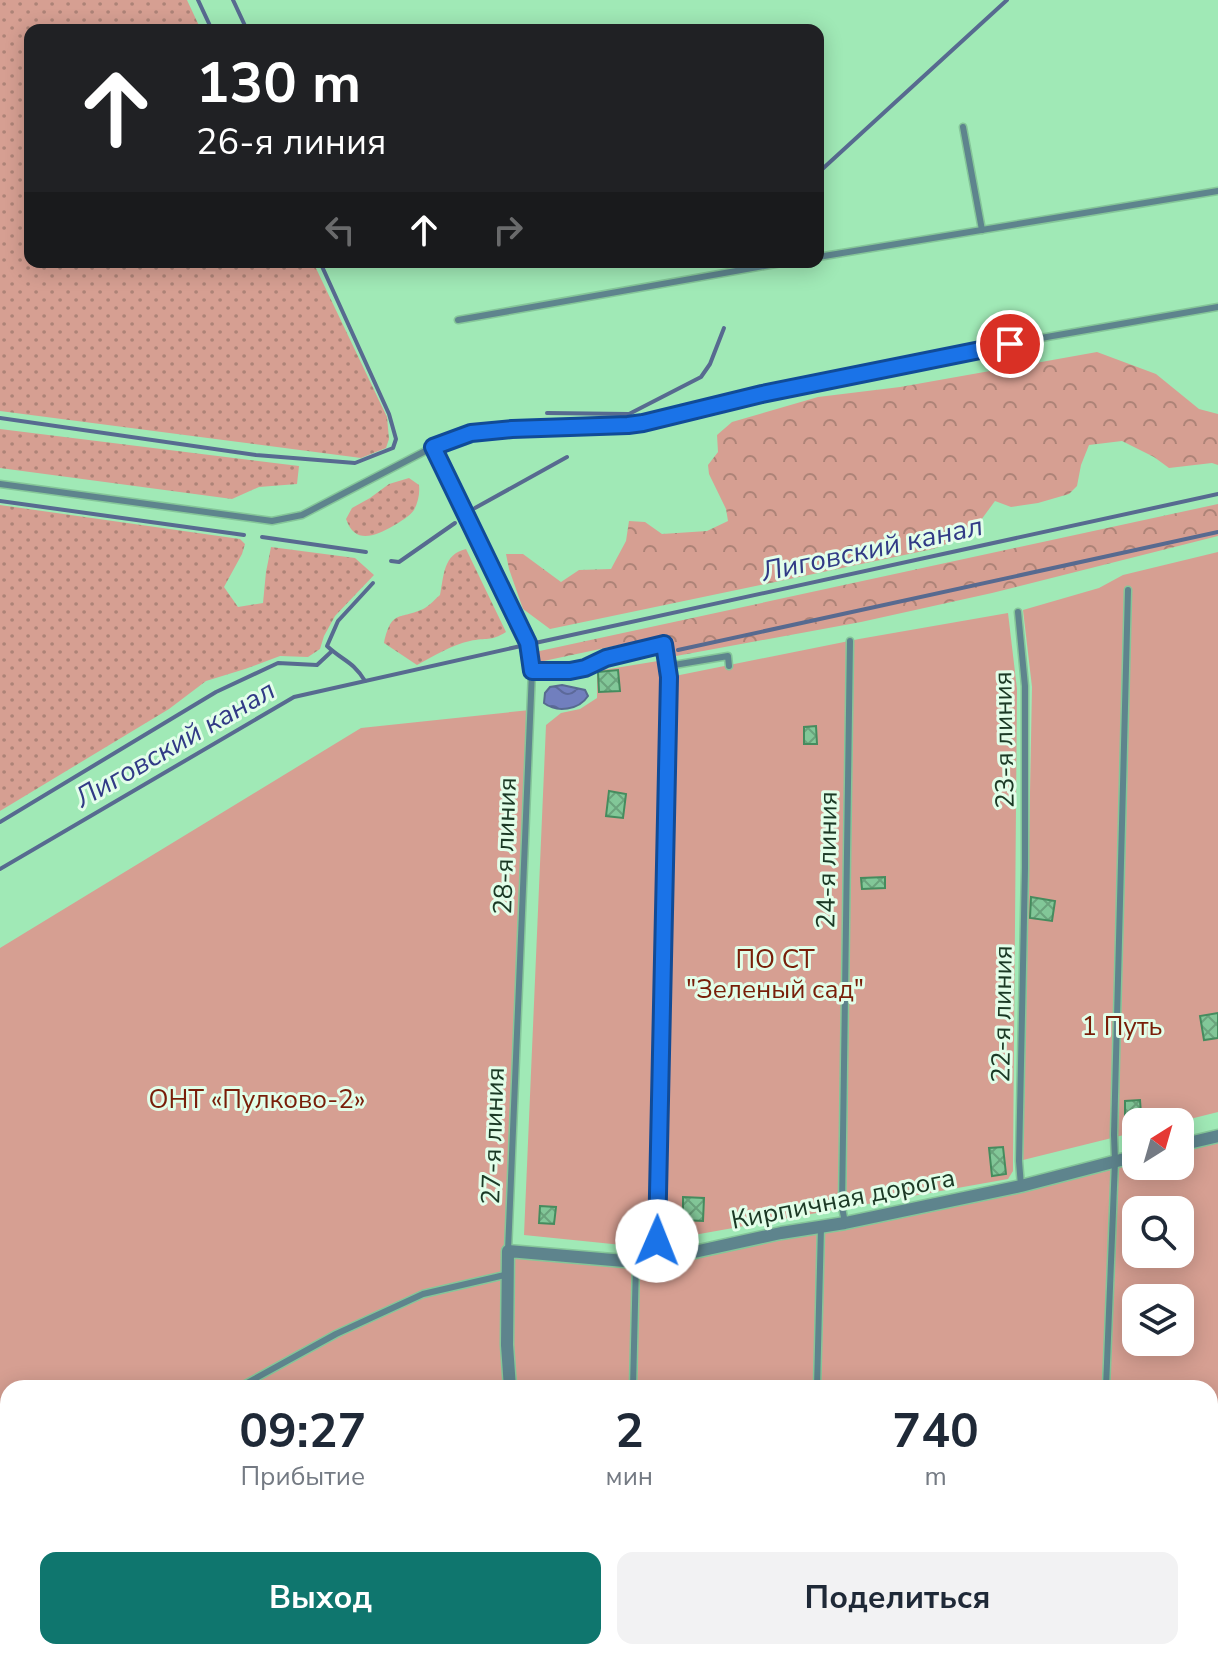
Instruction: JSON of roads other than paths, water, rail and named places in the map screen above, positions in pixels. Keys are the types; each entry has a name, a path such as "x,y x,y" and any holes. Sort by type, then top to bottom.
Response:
{"street":[{"path":"1194,1142 1218,1136"},
{"name":"Кирпичная дорога","path":"508,1251 636,1262 658,1260 1021,1186 1122,1159"},
{"path":"508,1251 509,1380"}],"lane":[{"path":"963,127 982,230"},
{"path":"824,256 1218,191"},
{"path":"716,268 717,274"},
{"path":"458,320 752,268"},
{"path":"0,484 272,521 302,515 433,447 471,433 643,423 762,394 1010,344 1218,307"},
{"name":"28-я линия","path":"433,447 528,643 532,671 517,1023"},
{"path":"1106,1380 1115,1161 1128,590"},
{"name":"23-я линия","path":"1018,612 1025,686 1025,868"},
{"name":"24-я линия","path":"845,1223 842,1207 850,641"},
{"path":"532,671 585,668 606,658 664,644 669,677 658,1260"},
{"path":"668,666 728,656 729,666"},
{"name":"22-я линия","path":"1021,1186 1025,868"},
{"name":"27-я линия","path":"508,1251 517,1023"},
{"path":"817,1380 821,1227"},
{"path":"633,1380 636,1262"},
{"path":"253,1380 336,1334 423,1294 509,1274"}],"water":[{"path":"562,685 585,690 588,696 568,708 555,708 544,703 545,693 550,687"}],"waterway":[{"path":"198,0 209,24"},
{"path":"233,0 244,24"},
{"path":"824,168 1007,0"},
{"path":"0,418 256,455 355,463 393,448 396,439 389,414 323,268"},
{"path":"547,413 629,414 701,377 710,364 724,328"},
{"path":"475,508 567,457"},
{"name":"Лиговский канал","path":"535,643 1218,494"},
{"path":"0,501 244,535"},
{"path":"391,561 399,562 455,523"},
{"path":"678,650 1218,532"},
{"path":"262,537 366,552"},
{"path":"365,681 352,665 327,646 338,621 373,583"},
{"name":"Лиговский канал","path":"0,869 294,697 521,646"},
{"path":"0,822 216,692 278,663 317,665 332,651"}],"park label":[{"name":"ПО СТ \"Зеленый сад\"","path":"775,974"},
{"name":"1 Путь","path":"1122,1026"},
{"name":"ОНТ «Пулково-2»","path":"257,1099"}]}
